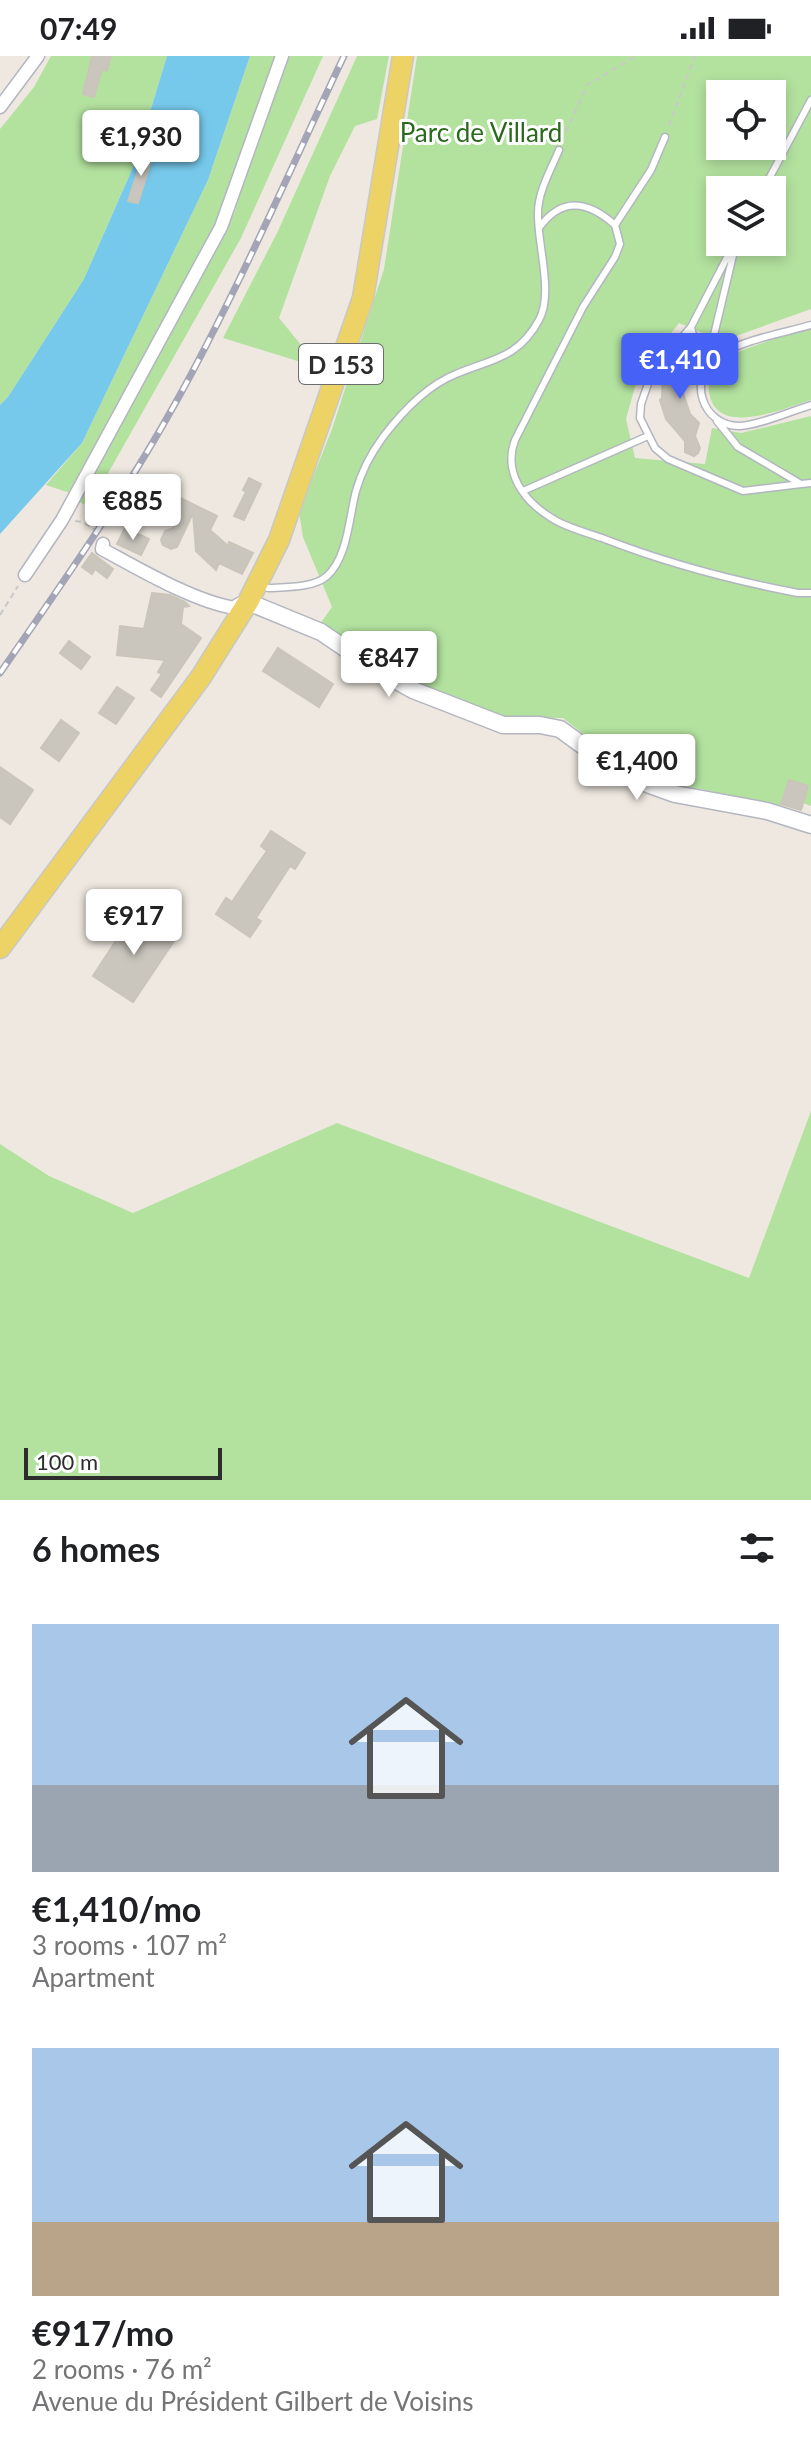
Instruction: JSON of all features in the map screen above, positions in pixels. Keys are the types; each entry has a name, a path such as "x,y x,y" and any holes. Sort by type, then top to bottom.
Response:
{"main road":[{"name":"D 153","path":"0,948 180,707 242,605 272,530 351,303 403,56"}],"street":[{"path":"0,107 38,56"},
{"path":"25,575 62,520 221,227 282,56"},
{"path":"103,544 102,549 218,606 242,605 321,632 413,690 503,725 540,725 560,729 619,772 650,785 675,794 767,811 811,825"}],"lane":[{"path":"770,176 811,100"},
{"path":"615,225 651,170 665,137"},
{"path":"268,588 306,585 326,578 337,562 357,488 367,466 381,440 400,416 424,394 454,375 499,360 515,351 535,326 545,305 546,288 539,244 539,198 559,150"},
{"path":"539,228 548,216 560,208 573,205 600,211 615,225 620,244 583,307 510,452 512,473 523,491 552,519 654,558 718,577 811,593"},
{"path":"728,256 691,327 652,372 640,418 655,448 668,459 743,491 811,483"},
{"path":"716,357 714,335 732,256"},
{"path":"801,484 738,447 705,406 701,389 704,369 716,357 731,349 811,325"},
{"path":"691,327 693,335 713,349"},
{"path":"715,418 742,426 811,405"},
{"path":"523,491 648,436"}],"path":[{"path":"559,150 587,85 636,56"},
{"path":"665,137 695,56"},
{"path":"62,520 83,522 102,535 103,544"},
{"path":"0,615 25,575"}],"green space":[{"path":"51,56 167,56 134,165 84,279 0,405 0,129 34,87"},
{"path":"250,56 275,56 218,223 70,493 46,485 82,443 208,180"},
{"path":"287,56 323,56 241,238 89,507 78,501 235,211 246,168"},
{"path":"357,56 389,56 377,119 355,126 330,176 279,318 320,368 223,338 277,233"},
{"name":"Parc de Villard","path":"417,56 811,56 811,309 722,341 679,323 638,376 626,419 635,458 705,464 712,428 741,433 811,416 811,806 803,803 808,786 790,780 780,806 681,785 639,771 589,744 591,740 563,718 499,717 400,676 320,624 332,607 303,537 299,512 332,429 384,269"},
{"path":"811,327 811,400 752,417 724,414 714,406 709,384 718,363 749,348"},
{"path":"811,1111 811,1500 0,1500 0,1144 49,1176 133,1213 337,1123 749,1278"}],"water":[{"path":"167,56 250,56 208,180 82,443 0,534 0,405 84,279 134,165"}],"building":[{"path":"92,56 111,56 107,71 102,69 94,97 83,94"},
{"path":"144,152 153,155 138,203 128,201"},
{"path":"693,342 701,348 675,373 683,377 682,390 690,414 699,423 695,436 700,448 694,456 685,452 685,441 666,419 660,400 663,368"},
{"path":"249,478 261,484 244,520 234,516"},
{"path":"180,498 217,516 210,530 228,546 229,542 253,553 242,574 219,563 216,570 196,551 193,513 177,547 171,549 163,545 161,540 165,531 173,528 181,512 174,509"},
{"path":"125,528 149,539 141,555 117,544"},
{"path":"92,553 113,569 107,578 95,569 92,574 82,567"},
{"path":"152,593 170,595 185,602 189,606 183,607 181,624 201,638 161,697 151,690 162,674 158,672 165,660 117,655 120,626 144,629"},
{"path":"69,641 90,657 81,669 60,653"},
{"path":"278,648 333,684 319,707 263,671"},
{"path":"117,687 134,698 116,724 99,713"},
{"path":"61,720 79,733 59,761 41,748"},
{"path":"0,767 33,790 10,824 0,817"},
{"path":"789,780 808,786 801,810 781,804"},
{"path":"271,831 305,853 295,869 290,866 256,918 261,921 250,937 216,914 226,898 232,902 267,851 261,846"},
{"path":"134,913 176,938 133,1002 93,976"}],"railway":[{"path":"0,673 114,506 176,402 242,274 344,56"}]}
